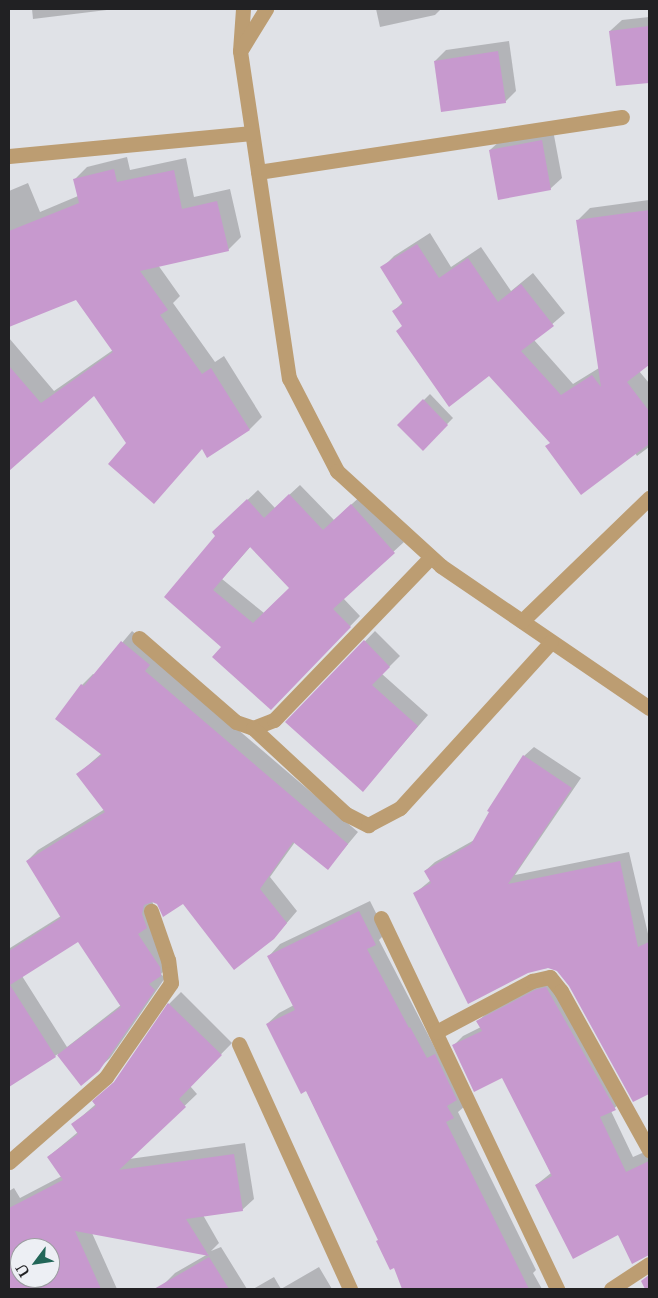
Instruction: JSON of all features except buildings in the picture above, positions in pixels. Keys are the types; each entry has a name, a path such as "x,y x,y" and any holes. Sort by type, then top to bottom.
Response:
{"street":[{"path":"243,9 240,51 289,378 337,471 441,566 649,708"},
{"path":"240,51 266,9"},
{"path":"258,172 622,117"},
{"path":"9,156 252,133"},
{"path":"522,621 649,498"},
{"path":"253,728 274,720 431,557"},
{"path":"139,638 236,722 253,728 346,814 368,825 400,808 551,642"},
{"path":"9,1161 106,1076 171,983 168,960 151,911"},
{"path":"381,918 558,1289"},
{"path":"436,1032 532,980 550,977 561,991 649,1150"},
{"path":"239,1044 350,1289"},
{"path":"611,1289 649,1264"}]}
